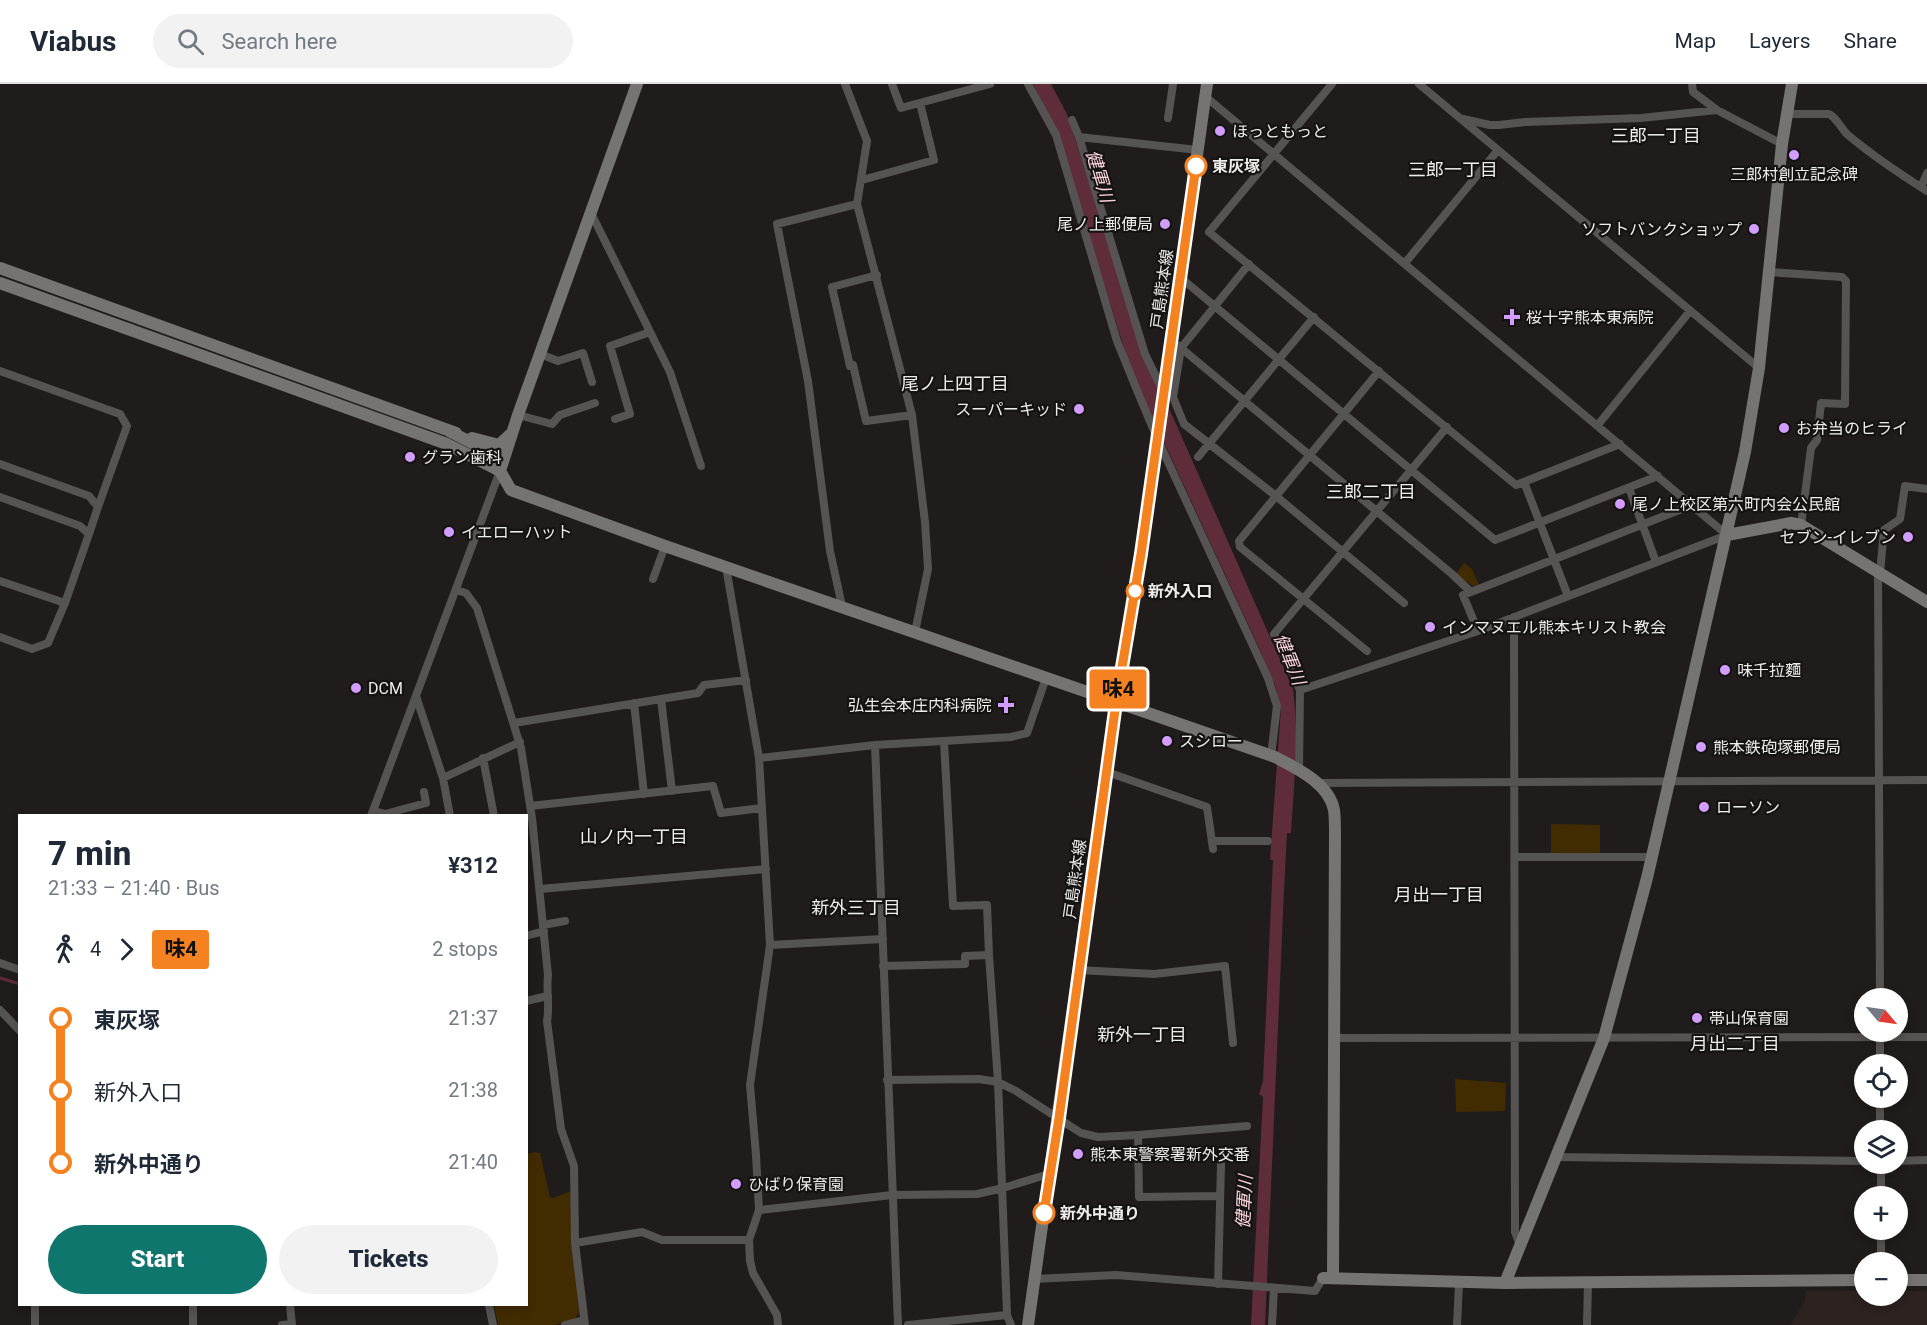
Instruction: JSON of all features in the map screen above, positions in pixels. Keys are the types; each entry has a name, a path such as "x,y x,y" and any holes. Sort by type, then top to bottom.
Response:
{"street":[{"path":"372,813 500,471 637,84"},
{"path":"845,84 867,141 857,204 912,415 925,522 928,569 915,632"},
{"path":"892,84 901,108 990,84"},
{"path":"1028,84 1056,135 1117,341 1157,438 1268,678 1277,706 1273,757"},
{"path":"1168,118 1173,84"},
{"name":"戸島熊本線","path":"1028,1325 1116,703 1141,554 1163,391 1176,344 1181,278 1207,84"},
{"path":"1332,84 1209,232 1516,485 1620,444"},
{"path":"1419,84 1759,368"},
{"path":"1692,84 1693,92 1717,110 1782,144"},
{"path":"1505,1283 1604,1038 1670,782 1745,452 1759,368 1782,144 1792,84"},
{"path":"1206,97 1727,535"},
{"path":"862,180 934,160 920,103"},
{"path":"1462,119 1499,125 1641,118 1717,110"},
{"path":"1787,114 1829,114 1847,134 1894,170 1924,189 1927,173"},
{"path":"1072,120 1145,354 1163,391"},
{"path":"1079,137 1198,150"},
{"path":"1405,263 1498,150"},
{"path":"842,606 830,551 808,381 777,224 857,204"},
{"path":"591,213 670,372 701,466"},
{"path":"1249,264 1215,306 1176,344 1173,397 1184,424 1276,496 1404,603"},
{"path":"0,268 449,430 500,444 512,433"},
{"path":"1769,272 1842,277 1846,281 1845,404 1821,404 1816,440 1811,448 1801,525"},
{"path":"877,275 831,287 866,421 912,415"},
{"path":"1181,278 1495,540 1658,476"},
{"path":"0,283 297,388 447,444 500,471"},
{"path":"1597,426 1690,311"},
{"path":"1198,458 1314,317"},
{"path":"615,419 630,414 610,346 650,332"},
{"path":"1176,344 1471,592"},
{"path":"540,354 558,361 583,353 592,382"},
{"path":"0,371 120,414 126,426 65,603 48,643 32,649 0,637"},
{"path":"1367,651 1240,547 1239,541 1379,372"},
{"path":"518,415 552,424 560,415 595,403"},
{"path":"1297,769 1300,690 1274,634 1446,427"},
{"path":"449,430 495,455 500,471 512,490 665,546 1273,757 1297,769 1326,793 1334,810 1335,1148 1328,1278 1316,1291 1116,1275 1035,1279"},
{"path":"0,464 89,496 98,507"},
{"path":"1524,482 1568,596"},
{"path":"1880,988 1879,573 1884,530 1900,519 1905,486 1927,489"},
{"path":"1629,488 1656,562"},
{"path":"0,498 80,526 89,534"},
{"path":"1478,631 1463,595 1692,505"},
{"path":"1300,690 1478,631 1727,535 1791,523 1801,525 1927,602"},
{"path":"653,579 665,546"},
{"path":"726,567 759,758 770,945 750,1085 759,1210 749,1240 750,1261 753,1273 777,1315 778,1325"},
{"path":"0,581 65,603"},
{"path":"456,590 466,593 477,608 520,742 531,806 550,1007 547,1022 561,1129 574,1167 575,1243 584,1322 565,1325"},
{"path":"1514,617 1515,1232 1520,1245"},
{"path":"759,758 874,746 1011,737 1027,732 1046,678"},
{"path":"514,723 698,693 704,685 746,680"},
{"path":"416,695 443,777 450,814"},
{"path":"661,699 672,791"},
{"path":"634,703 644,794"},
{"path":"944,741 953,906 987,905 998,1082 1007,1315 1011,1325"},
{"path":"443,777 520,742"},
{"path":"874,746 898,1325"},
{"path":"483,758 494,814"},
{"path":"1107,772 1207,807 1212,845 1268,841"},
{"path":"1315,783 1927,780"},
{"path":"531,806 713,786 721,813 762,808"},
{"path":"388,814 426,803 424,792"},
{"path":"1515,857 1652,857"},
{"path":"540,889 766,869"},
{"path":"528,935 565,921"},
{"path":"770,945 883,939"},
{"path":"883,966 964,964 965,956 989,955"},
{"path":"0,963 18,969"},
{"path":"1078,970 1154,974 1225,966 1233,1043"},
{"path":"528,1001 548,996"},
{"path":"0,1010 18,1029"},
{"path":"1334,1038 1515,1039 1854,1035"},
{"path":"1908,1036 1927,1037"},
{"path":"887,1080 979,1079 998,1082 1081,1133 1098,1137 1247,1126"},
{"path":"1138,1135 1139,1197 1220,1196"},
{"path":"1556,1157 1854,1161"},
{"path":"1908,1161 1927,1160"},
{"path":"1218,1284 1221,1164"},
{"path":"759,1210 892,1194 977,1194 1002,1189 1049,1174"},
{"path":"575,1243 642,1232 662,1240 749,1240"},
{"path":"1328,1278 1459,1283 1854,1280"},
{"path":"1908,1280 1927,1280"},
{"path":"1457,1325 1459,1283"},
{"path":"1587,1325 1588,1283"},
{"path":"1272,1325 1273,1288"},
{"path":"35,1306 35,1325"},
{"path":"193,1306 193,1325"},
{"path":"288,1325 290,1306"},
{"path":"489,1306 493,1325"},
{"path":"908,1325 1007,1315"}],"shaded area":[{"path":"1033,84 1051,84 1067,114 1149,369 1173,417 1293,689 1296,725 1295,761 1291,833 1287,833 1265,1325 1251,1325 1263,1097 1259,1094 1263,1081 1273,860 1270,860 1281,708 1275,685 1259,648 1132,373 1055,128"},
{"path":"1464,563 1472,569 1479,585 1473,586 1456,574"},
{"path":"1551,824 1600,825 1600,854 1551,854"},
{"path":"1455,1079 1506,1083 1505,1111 1456,1112"},
{"path":"540,1153 550,1197 571,1191 579,1312 575,1319 555,1325 498,1325 494,1306 528,1306 528,1154"},
{"path":"1806,1291 1854,1291 1854,1306 1908,1306 1908,1291 1927,1291 1927,1325 1790,1325 1804,1303"}],"waterway":[{"path":"0,978 18,983"}],"bus line":[{"name":"味4","path":"1044,1213 1116,703 1141,554 1196,166"}],"place":[{"name":"ほっともっと","path":"1220,131"},
{"name":"三郎村創立記念碑","path":"1794,155"},
{"name":"東灰塚","path":"1196,166"},
{"name":"尾ノ上郵便局","path":"1165,224"},
{"name":"ソフトバンクショップ","path":"1754,229"},
{"name":"桜十字熊本東病院","path":"1512,317"},
{"name":"スーパーキッド","path":"1079,409"},
{"name":"お弁当のヒライ","path":"1784,428"},
{"name":"グラン歯科","path":"410,457"},
{"name":"尾ノ上校区第六町内会公民館","path":"1620,504"},
{"name":"イエローハット","path":"449,532"},
{"name":"セブン-イレブン","path":"1908,537"},
{"name":"新外入口","path":"1135,591"},
{"name":"インマヌエル熊本キリスト教会","path":"1430,627"},
{"name":"味千拉麵","path":"1725,670"},
{"name":"DCM","path":"356,688"},
{"name":"弘生会本庄内科病院","path":"1006,705"},
{"name":"スシロー","path":"1167,741"},
{"name":"熊本鉄砲塚郵便局","path":"1701,747"},
{"name":"ローソン","path":"1704,807"},
{"name":"帯山保育園","path":"1697,1018"},
{"name":"熊本東警察署新外交番","path":"1078,1154"},
{"name":"ひばり保育園","path":"736,1184"},
{"name":"新外中通り","path":"1044,1213"}],"district":[{"name":"三郎一丁目","path":"1656,135"},
{"name":"三郎一丁目","path":"1453,169"},
{"name":"尾ノ上四丁目","path":"955,383"},
{"name":"三郎二丁目","path":"1371,491"},
{"name":"山ノ内一丁目","path":"634,836"},
{"name":"月出一丁目","path":"1439,894"},
{"name":"新外三丁目","path":"856,907"},
{"name":"新外一丁目","path":"1142,1034"},
{"name":"月出二丁目","path":"1735,1043"}],"water label":[{"name":"健軍川","path":"1100,176"},
{"name":"健軍川","path":"1290,659"},
{"name":"健軍川","path":"1244,1202"}]}
